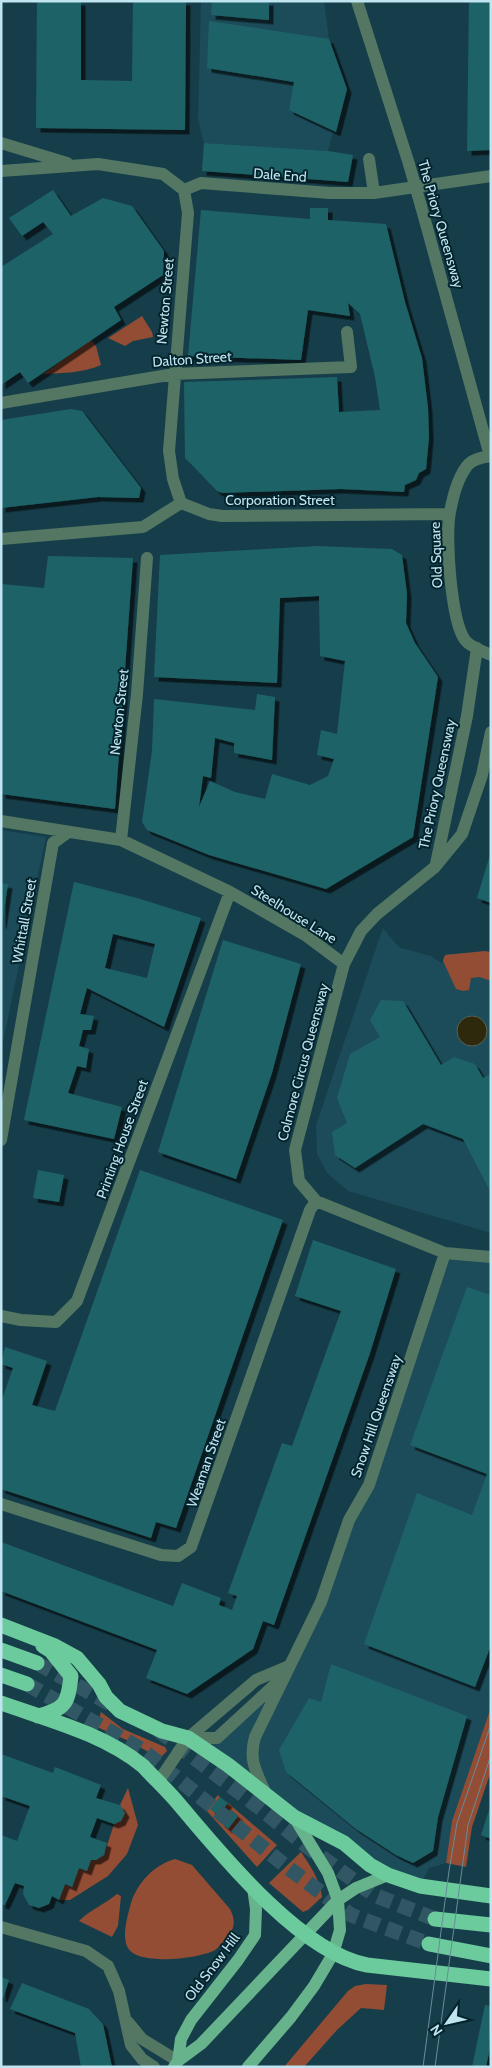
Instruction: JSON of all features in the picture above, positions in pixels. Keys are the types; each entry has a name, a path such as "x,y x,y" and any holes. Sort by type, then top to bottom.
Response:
{"highway":[{"path":"1,1625 56,1646 77,1658 99,1684 106,1697 120,1711 162,1732 188,1738 228,1765 294,1817 344,1843 370,1865 388,1875 420,1886 491,1896"},
{"path":"25,1634 51,1651 71,1676 69,1697 60,1708 38,1716"},
{"path":"1,1650 37,1663"},
{"path":"1,1675 27,1684"},
{"path":"1,1703 110,1744 144,1766 253,1888 305,1935 334,1954 353,1963 491,1979"},
{"path":"435,1919 491,1925"},
{"path":"429,1944 491,1956"}],"main road":[{"path":"248,2067 302,2002 334,1954 340,1930 338,1900 328,1873 294,1817"},
{"path":"176,2064 201,2044 338,1900 356,1888 388,1875"},
{"name":"Old Snow Hill","path":"176,2064 180,2039 191,2020 238,1960 254,1935 256,1909 253,1888"}],"street":[{"name":"The Priory Queensway","path":"357,1 409,164 490,456"},
{"path":"1,143 74,165"},
{"path":"369,160 374,193"},
{"path":"1,170 98,164 135,168 163,174 184,190"},
{"name":"Dale End","path":"184,190 201,183 330,193 374,193 491,176"},
{"name":"Newton Street","path":"181,503 173,479 169,452 188,213 184,190"},
{"name":"Dalton Street","path":"1,403 174,374 351,367 347,332"},
{"name":"Old Square","path":"490,456 481,457 468,464 460,477 450,514 450,559 458,629 466,642 491,655"},
{"path":"1,539 143,527 181,503"},
{"name":"Corporation Street","path":"181,503 210,514 222,516 450,514"},
{"name":"Newton Street","path":"121,840 137,694 147,558"},
{"name":"The Priory Queensway","path":"435,868 465,723 477,648"},
{"name":"The Priory Queensway","path":"435,868 462,834 482,775 491,732"},
{"name":"Steelhouse Lane","path":"1,821 67,833 121,840 230,892 305,935 344,964"},
{"name":"Whittall Street","path":"1,1140 53,843 67,833"},
{"name":"Colmore Circus Queensway","path":"435,868 377,914 361,931 344,964 295,1150 299,1181 316,1201 445,1253 491,1257"},
{"path":"206,880 224,908"},
{"name":"Printing House Street","path":"1,1316 21,1320 56,1322 77,1300 230,892"},
{"name":"Weaman Street","path":"1,1504 161,1555 178,1556 191,1548 310,1210 316,1201"},
{"name":"Snow Hill Queensway","path":"266,1794 252,1763 252,1746 320,1602 349,1520 369,1485 445,1253"},
{"path":"158,1782 188,1738 256,1680 287,1671"},
{"name":"Snow Hill Queensway","path":"188,1738 217,1738 287,1671"},
{"path":"1,1927 86,1952 108,1966 119,1991 131,2045 142,2059 154,2067"},
{"path":"126,2020 142,2039 176,2064"}],"shaded area":[{"path":"201,1 324,1 329,39 344,94 328,151 204,143 198,119"},
{"path":"142,316 153,337 133,341 125,346 108,338"},
{"path":"91,340 96,346 101,365 80,371 43,374"},
{"path":"1,830 46,837 1,1051"},
{"path":"383,928 401,948 431,956 443,964 443,958 448,954 491,952 491,1233 348,1191 327,1173 317,1154 316,1125"},
{"path":"491,952 491,981 480,977 471,978 469,990 456,989 443,961 445,955"},
{"path":"472,1016 483,1020 487,1031 483,1042 472,1046 461,1042 457,1031 461,1020"},
{"path":"445,1253 491,1257 491,1707 452,1821 446,1863 429,1868 420,1886 396,1879 207,1751 217,1738 285,1676 369,1485"},
{"path":"491,1707 491,1771 472,1827 466,1867 446,1863 452,1821"},
{"path":"101,1712 123,1729 165,1747 167,1751 162,1756 152,1754 131,1742 97,1727"},
{"path":"128,1788 138,1825 127,1854 108,1876 70,1900 59,1900 65,1884 71,1887 79,1868 87,1871 91,1860 96,1860 104,1855 114,1824 121,1821 124,1813 120,1805"},
{"path":"218,1795 220,1797 211,1809 218,1815 228,1803 277,1845 257,1867 206,1810","holes":["231,1810 238,1816 228,1829 221,1822"]},
{"path":"301,1852 317,1879 322,1897 308,1910 303,1912 269,1883"},
{"path":"175,1859 192,1865 230,1909 234,1923 232,1930 215,1950 196,1956 156,1959 134,1954 128,1948 125,1932 128,1913 134,1895 148,1875 160,1865"},
{"path":"117,1894 121,1896 118,1926 112,1937 79,1921 108,1901"},
{"path":"366,1984 387,1985 384,2010 361,2008 337,2030 304,2067 284,2067 348,1991 355,1986"}],"building":[{"path":"37,1 81,1 81,80 132,81 133,1 186,1 185,130 36,128"},
{"path":"212,1 269,1 269,20 211,15"},
{"path":"469,1 491,1 491,150 467,151"},
{"path":"209,21 329,39 347,89 336,132 289,110 294,82 207,68"},
{"path":"204,143 328,151 353,155 348,182 202,171"},
{"path":"53,190 71,216 103,198 132,206 164,251 163,275 114,307 121,320 28,383 20,372 1,385 1,267 53,234 43,222 22,236 9,218"},
{"path":"310,208 328,208 328,220 386,224 405,302 422,358 428,408 429,437 426,469 419,473 416,480 405,485 404,492 341,489 222,493 217,491 185,458 184,382 337,377 339,412 380,410 375,377 360,314 348,303 350,316 308,310 301,360 188,356 201,210 310,219"},
{"path":"71,409 82,411 141,488 139,498 98,497 1,508 1,420"},
{"path":"318,546 392,549 402,555 407,594 406,623 415,643 438,677 413,837 326,889 209,855 147,830 142,822 152,751 154,699 255,710 257,694 275,697 272,760 234,753 234,743 215,738 211,778 203,776 199,807 210,781 235,792 265,799 272,774 310,785 328,776 334,759 317,755 321,730 337,734 345,661 320,656 319,596 280,598 277,683 154,677 160,555"},
{"path":"48,556 133,558 115,809 1,794 1,584 44,588"},
{"path":"491,856 491,903 477,898"},
{"path":"74,882 137,898 201,918 164,1027 87,988 80,1014 94,1016 91,1030 83,1030 79,1046 89,1049 86,1068 77,1066 68,1093 122,1107 114,1139 24,1120","holes":["113,934 155,944 147,978 105,968"]},
{"path":"1,883 8,884 2,924 1,924"},
{"path":"223,940 301,964 272,1073 236,1179 158,1152"},
{"path":"381,1000 403,1001 441,1065 454,1057 475,1064 483,1078 491,1074 491,1193 463,1139 423,1124 355,1168 335,1155 332,1132 347,1123 337,1098 350,1054 380,1037 370,1020"},
{"path":"38,1170 64,1175 59,1202 33,1198"},
{"path":"140,1170 283,1220 176,1528 156,1522 151,1538 1,1489 1,1402 13,1368 1,1364 5,1347 47,1361 32,1405 55,1411"},
{"path":"313,1240 396,1269 370,1353 274,1625 263,1621 253,1649 187,1694 146,1678 157,1650 1,1591 1,1542 173,1606 182,1583 221,1598 219,1605 232,1610 237,1596 228,1593 282,1443 292,1446 341,1311 295,1296"},
{"path":"467,1287 491,1295 491,1645 475,1687 364,1644 417,1493 472,1515 487,1474 410,1445"},
{"path":"331,1664 467,1716 438,1817 433,1851 413,1863 396,1855 356,1829 286,1772 279,1750 309,1698 321,1702"},
{"path":"1,1754 53,1773 55,1767 101,1785 96,1798 120,1805 125,1813 121,1821 114,1824 97,1818 90,1837 107,1843 104,1855 96,1860 91,1860 87,1871 79,1868 72,1887 65,1884 59,1900 52,1896 49,1904 39,1908 29,1905 23,1894 24,1886 15,1883 5,1905 1,1904 1,1835 17,1841 30,1806 1,1796"},
{"path":"220,1797 228,1803 218,1815 210,1809"},
{"path":"491,1807 491,1839 481,1835"},
{"path":"231,1810 238,1816 228,1829 220,1822"},
{"path":"1,1977 9,1980 3,1998 1,1997"},
{"path":"22,1983 89,2009 103,2024 112,2067 81,2067 75,2033 10,2009"},
{"path":"485,2005 491,2006 489,2053 486,2067 472,2067"}],"tunnel":[{"path":"37,1663 114,1706"},
{"path":"27,1684 141,1749 287,1867 351,1915 429,1944"},
{"path":"158,1730 309,1848 374,1895 435,1919"}],"tram line":[{"path":"423,2067 457,1823 491,1724"},
{"path":"435,2067 468,1825 491,1755"}]}
